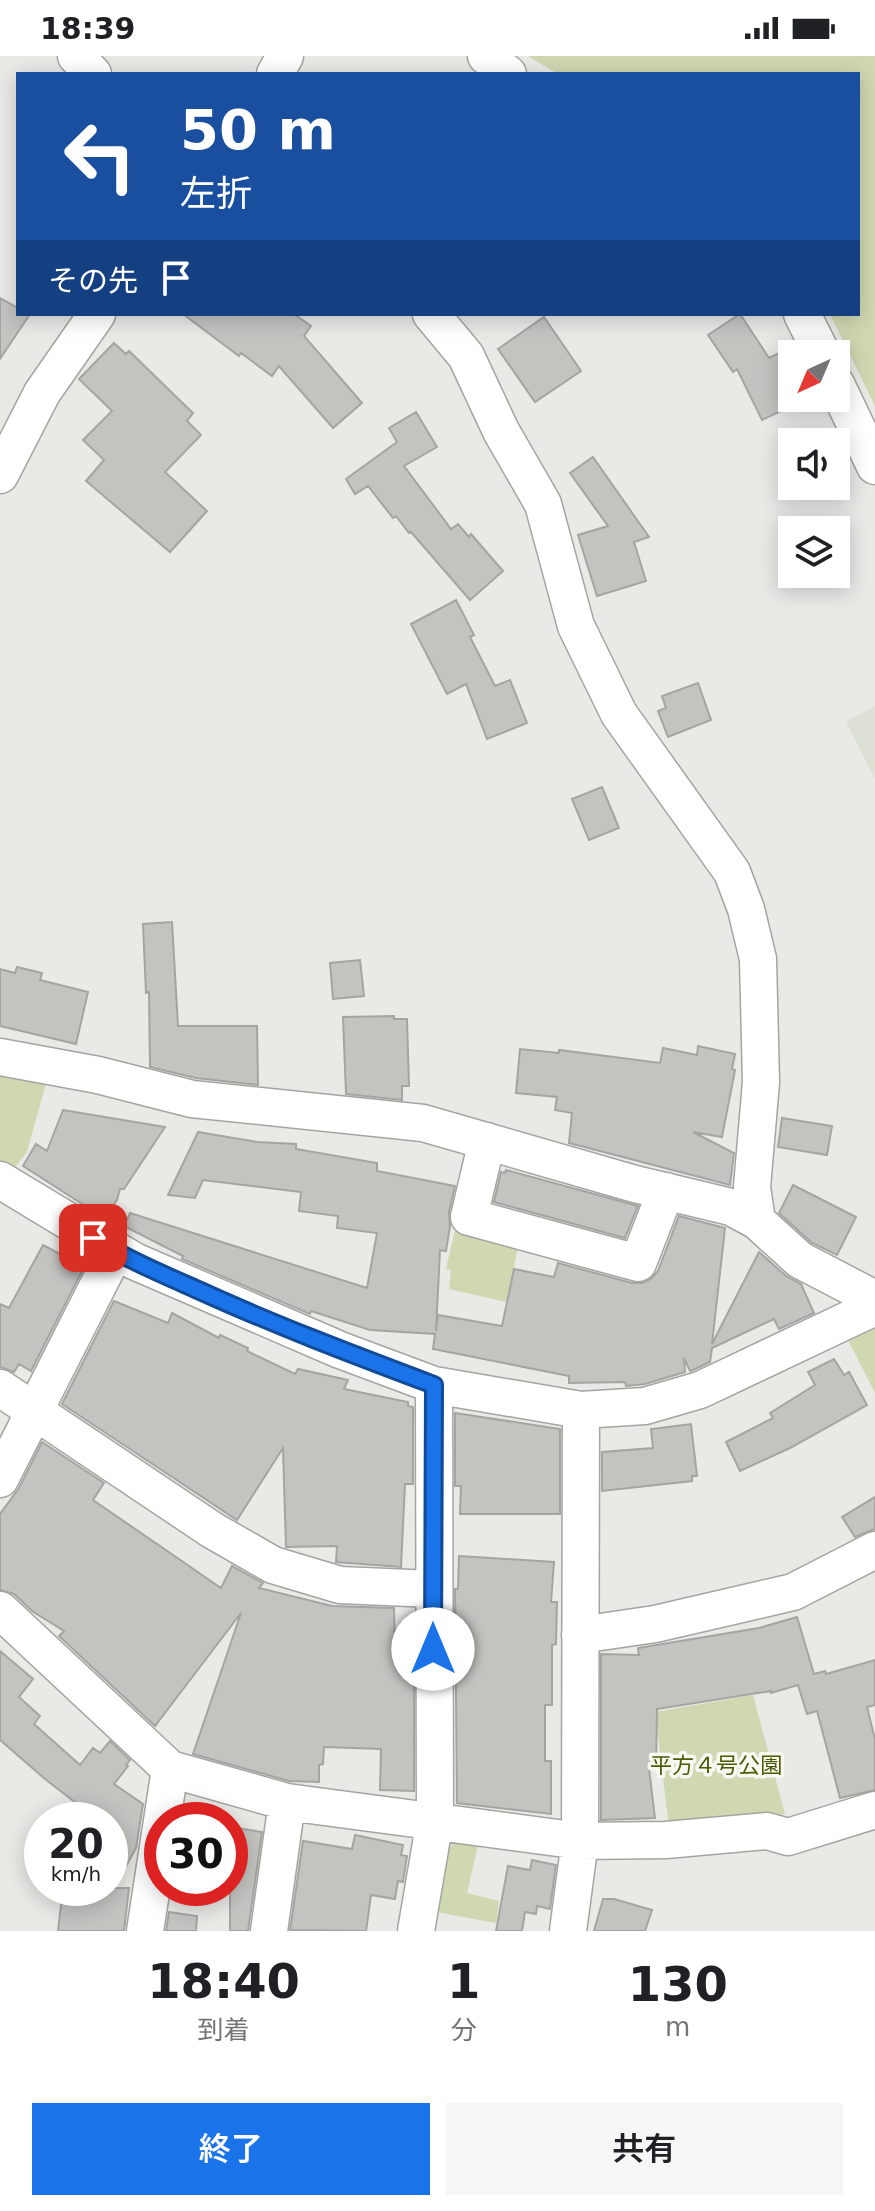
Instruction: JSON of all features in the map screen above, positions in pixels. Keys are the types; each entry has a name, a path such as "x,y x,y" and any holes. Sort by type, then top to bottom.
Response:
{"street":[{"path":"76,56 91,72"},
{"path":"486,56 506,72"},
{"path":"0,475 42,393 96,316"},
{"path":"433,316 466,356 501,431 543,504 576,626 619,714 732,872 746,909 758,959 761,1082 752,1187 757,1221"},
{"path":"803,316 815,340"},
{"path":"849,412 875,466"},
{"path":"0,1057 98,1075 192,1099 423,1123 731,1207 757,1221 800,1260 875,1299"},
{"path":"487,1141 469,1217 638,1263 666,1191"},
{"path":"0,1180 115,1252 340,1350 434,1385 581,1410 645,1406 700,1390 875,1307"},
{"path":"0,1479 115,1252"},
{"path":"416,1931 435,1820 434,1385"},
{"path":"0,1388 212,1530 273,1565 340,1585 433,1589"},
{"path":"568,1931 580,1841 581,1410"},
{"path":"580,1635 655,1624 793,1592 875,1550"},
{"path":"0,1610 170,1769 287,1802 580,1841 666,1840 767,1831 788,1837 875,1810"},
{"path":"145,1931 170,1769"},
{"path":"269,1931 287,1802"}],"shaded area":[{"path":"875,706 875,779 846,722"}],"green space":[{"path":"528,56 875,56 875,406 850,355 850,340 843,340 831,316 860,316 860,72 555,72"},
{"path":"0,1067 48,1076 27,1152 13,1170 0,1163"},
{"path":"456,1226 519,1243 506,1302 449,1289 451,1270 446,1269"},
{"path":"875,1326 875,1393 847,1338"},
{"name":"平方４号公園","path":"753,1695 785,1814 669,1827 655,1712"},
{"path":"461,1838 479,1841 467,1893 499,1901 496,1923 436,1912 446,1850"}],"building":[{"path":"0,298 16,307 16,316 29,316 0,359"},
{"path":"186,316 297,316 311,326 304,336 362,403 333,428 279,366 272,376 241,353 239,356"},
{"path":"741,316 769,358 778,354 779,412 762,420 737,369 733,372 708,335"},
{"path":"544,317 581,371 535,402 498,349"},
{"path":"114,343 126,354 129,351 193,413 187,421 201,435 165,472 207,511 170,552 86,481 104,460 83,440 112,411 79,379"},
{"path":"416,412 437,447 404,466 451,529 458,524 469,537 471,534 503,571 470,600 396,516 393,518 368,486 355,494 346,479 397,442 389,428"},
{"path":"593,457 649,537 634,542 646,581 597,596 578,535 608,526 570,473"},
{"path":"456,600 474,635 470,637 495,686 510,680 527,723 487,739 466,684 447,694 411,624"},
{"path":"698,683 711,720 668,737 658,711 666,708 662,696"},
{"path":"602,787 619,828 589,840 572,799"},
{"path":"172,922 178,1026 257,1026 258,1085 196,1078 150,1067 149,992 146,993 143,924"},
{"path":"360,960 364,996 333,999 330,963"},
{"path":"17,967 42,973 40,980 88,992 76,1044 0,1026 0,969 15,973"},
{"path":"394,1016 394,1019 407,1019 409,1086 402,1086 402,1100 346,1094 343,1017"},
{"path":"698,1046 735,1054 732,1069 735,1070 722,1137 693,1132 734,1153 730,1185 569,1143 572,1113 555,1110 557,1097 516,1093 520,1049 559,1053 559,1050 660,1063 663,1048 697,1055"},
{"path":"63,1110 165,1127 124,1189 120,1189 117,1200 104,1218 23,1166 36,1144 47,1151"},
{"path":"782,1118 832,1126 827,1155 778,1147"},
{"path":"198,1132 257,1142 296,1144 296,1149 377,1163 377,1171 455,1186 446,1251 440,1250 436,1331 438,1315 502,1326 514,1269 554,1277 558,1263 632,1283 643,1283 658,1271 679,1216 725,1228 712,1344 759,1252 786,1276 801,1284 814,1313 779,1329 774,1319 712,1348 710,1362 693,1370 690,1371 684,1358 685,1372 645,1384 626,1386 625,1382 569,1383 569,1376 433,1349 435,1334 370,1330 311,1311 310,1314 182,1259 183,1256 124,1226 130,1213 367,1288 377,1233 337,1228 338,1216 299,1211 301,1192 203,1180 195,1198 168,1195"},
{"path":"506,1170 638,1206 625,1238 494,1202 501,1172 505,1173"},
{"path":"793,1185 856,1217 837,1255 812,1243 779,1213"},
{"path":"43,1245 84,1267 31,1371 19,1364 14,1372 0,1367 0,1304 9,1308"},
{"path":"114,1301 168,1323 172,1313 219,1338 220,1335 248,1348 247,1351 295,1374 298,1369 348,1380 344,1389 408,1402 408,1406 413,1407 413,1484 405,1484 401,1567 336,1562 337,1546 286,1547 283,1448 237,1520 62,1404"},
{"path":"834,1359 844,1375 849,1372 867,1405 790,1448 740,1471 726,1442 773,1418 770,1413 815,1385 808,1372"},
{"path":"455,1413 560,1429 560,1514 460,1514 461,1486 455,1486"},
{"path":"691,1424 697,1476 692,1476 692,1481 602,1491 602,1452 653,1448 651,1429"},
{"path":"42,1442 104,1483 93,1500 221,1588 232,1566 263,1583 259,1588 332,1606 394,1608 395,1650 414,1650 414,1791 380,1790 381,1749 324,1747 323,1764 319,1765 319,1782 289,1781 193,1754 241,1613 155,1726 59,1636 64,1631 32,1611 14,1594 0,1590 0,1514 19,1488"},
{"path":"875,1497 875,1529 855,1537 842,1517"},
{"path":"459,1556 554,1562 551,1602 557,1602 556,1644 552,1645 552,1705 545,1705 545,1761 551,1761 551,1814 457,1803 455,1589 458,1589"},
{"path":"797,1617 814,1674 825,1671 826,1674 875,1660 875,1705 867,1707 875,1739 875,1790 840,1798 817,1711 807,1714 798,1685 771,1693 657,1709 656,1768 649,1768 655,1818 601,1820 601,1654 639,1655 638,1648 759,1628"},
{"path":"0,1651 33,1679 19,1697 40,1716 34,1724 80,1765 93,1748 100,1753 110,1741 130,1760 114,1784 143,1804 136,1848 128,1863 128,1802 75,1802 0,1740"},
{"path":"248,1830 262,1832 248,1931 230,1931 230,1906 248,1906"},
{"path":"355,1835 403,1845 401,1855 407,1856 403,1882 398,1881 395,1899 371,1895 366,1931 290,1930 303,1841 352,1849"},
{"path":"532,1860 556,1865 550,1909 537,1906 536,1914 525,1912 522,1931 496,1931 508,1866 530,1870"},
{"path":"603,1899 614,1899 652,1910 645,1931 594,1931"},
{"path":"61,1906 127,1906 124,1931 58,1931"},
{"path":"169,1912 197,1916 196,1931 166,1931"}],"route":[{"path":"93,1238 115,1252 243,1310 434,1385 433,1649"}]}
